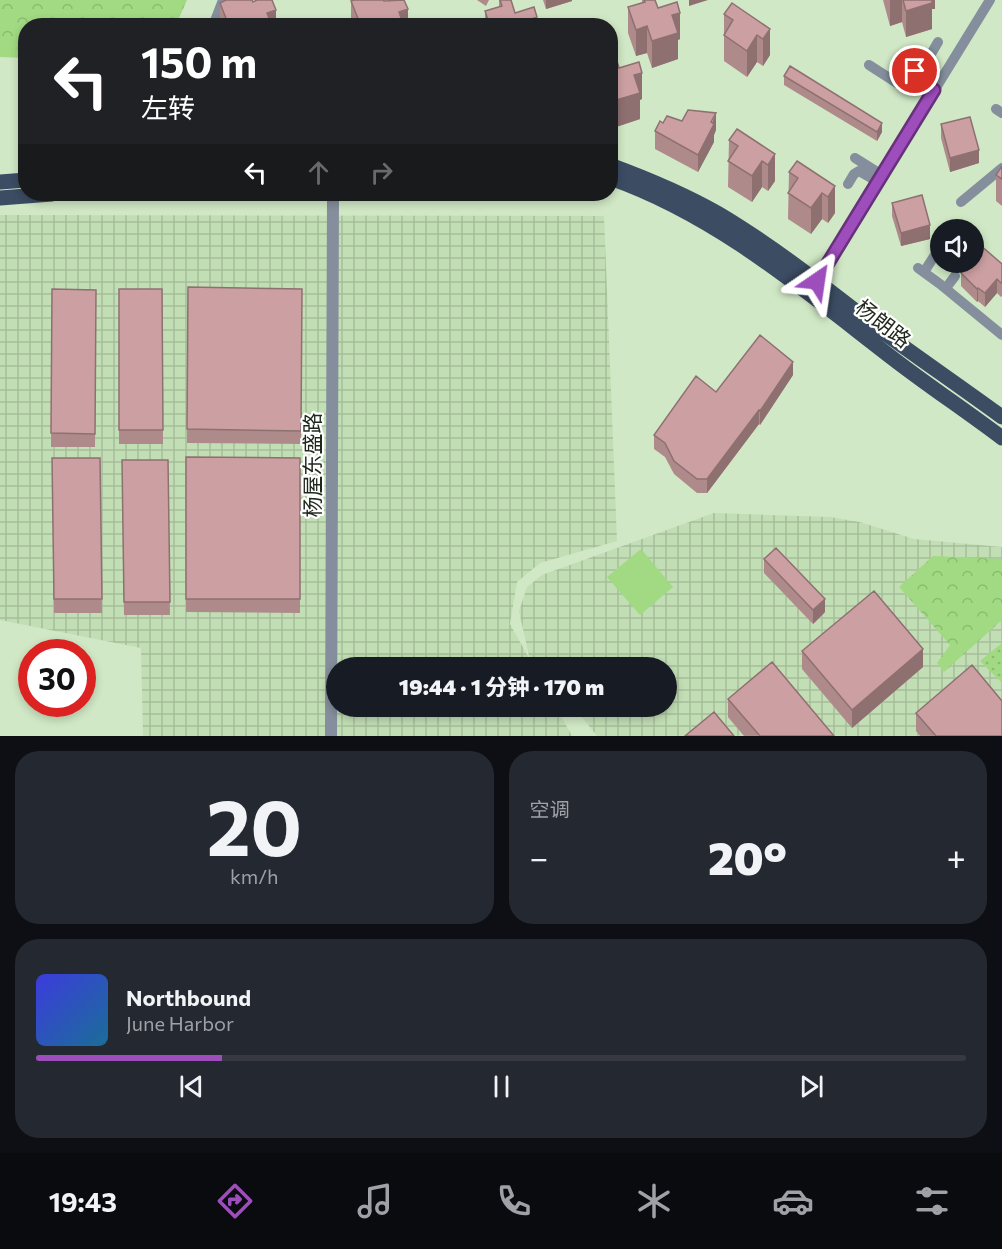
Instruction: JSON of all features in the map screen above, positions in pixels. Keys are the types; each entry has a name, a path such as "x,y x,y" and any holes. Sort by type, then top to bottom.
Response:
{"main road":[{"name":"杨朗路","path":"618,168 670,189 718,214 786,258 813,287 929,386 1002,438"},
{"path":"0,182 18,181"},
{"name":"杨朗路","path":"618,181 650,194 707,224 778,270 813,287 1002,417"},
{"path":"0,198 18,197"}],"street":[{"path":"216,18 223,0"},
{"path":"813,287 990,0"},
{"path":"921,78 938,42"},
{"path":"869,66 897,83 906,80 910,73 915,71 934,90"},
{"path":"855,158 880,178"},
{"path":"961,202 1001,170"},
{"path":"848,184 854,174 859,171 880,178"},
{"name":"杨屋东盛路","path":"331,736 333,201"},
{"path":"930,259 921,270 1002,335"},
{"path":"946,288 955,276"}],"shaded area":[{"path":"0,215 604,216 617,541 540,563 517,582 510,624 528,657 326,657 326,717 562,717 572,736 143,736 141,648 0,620"},
{"path":"714,513 830,517 860,522 914,539 1002,547 1002,736 597,736 582,717 677,717 677,657 530,657 519,611 527,587 542,575"}],"green space":[{"path":"0,0 187,0 179,18 18,18 18,58 0,57"},
{"path":"641,549 673,587 640,615 607,577"},
{"path":"933,556 1002,559 1002,620 944,672 937,663 950,645 899,587"},
{"path":"1002,643 1002,683 980,661"}],"building":[{"path":"226,0 252,0 253,2 272,0 276,10 267,13 269,18 226,18 220,3"},
{"path":"404,0 408,9 399,12 401,18 358,18 351,1"},
{"path":"500,0 511,0 515,13 534,7 537,17 487,18 485,11 502,6"},
{"path":"644,0 655,0 658,8 677,2 680,13 672,15 678,33 652,41 647,26 636,30 628,7 645,2"},
{"path":"903,0 932,0 932,3 906,11"},
{"path":"732,3 770,29 763,39 757,35 747,51 724,35 733,20 724,14"},
{"path":"639,62 642,73 634,75 640,93 618,100 618,65 619,68"},
{"path":"790,66 882,123 877,132 784,76"},
{"path":"688,110 716,113 711,122 714,124 698,155 655,131 660,121 663,123 667,116 682,121"},
{"path":"970,117 979,150 950,158 941,124"},
{"path":"737,129 775,154 768,165 762,161 752,176 728,161 738,146 729,140"},
{"path":"797,161 835,186 828,197 822,193 811,208 788,193 798,178 789,172"},
{"path":"1002,166 1002,179 996,175"},
{"path":"922,195 930,225 901,233 892,203"},
{"path":"984,248 1002,264 1002,282 997,279 985,293 977,289 961,273 984,273"},
{"path":"188,287 302,289 301,431 187,429"},
{"path":"52,289 96,290 95,434 51,433"},
{"path":"119,289 162,289 163,430 119,430"},
{"path":"760,335 793,362 760,411 707,479 697,479 674,461 665,443 654,435 696,376 716,392"},
{"path":"186,457 300,458 300,599 186,599"},
{"path":"52,458 100,458 102,599 54,599"},
{"path":"122,460 168,460 170,602 124,602"},
{"path":"776,548 825,599 813,610 764,559"},
{"path":"874,591 923,649 852,710 802,651"},
{"path":"772,662 834,736 760,736 728,699"},
{"path":"972,665 1002,701 1002,736 936,736 916,713"},
{"path":"714,712 734,736 685,736"}],"route":[{"path":"817,281 934,90 922,83 922,75 915,71"}]}
